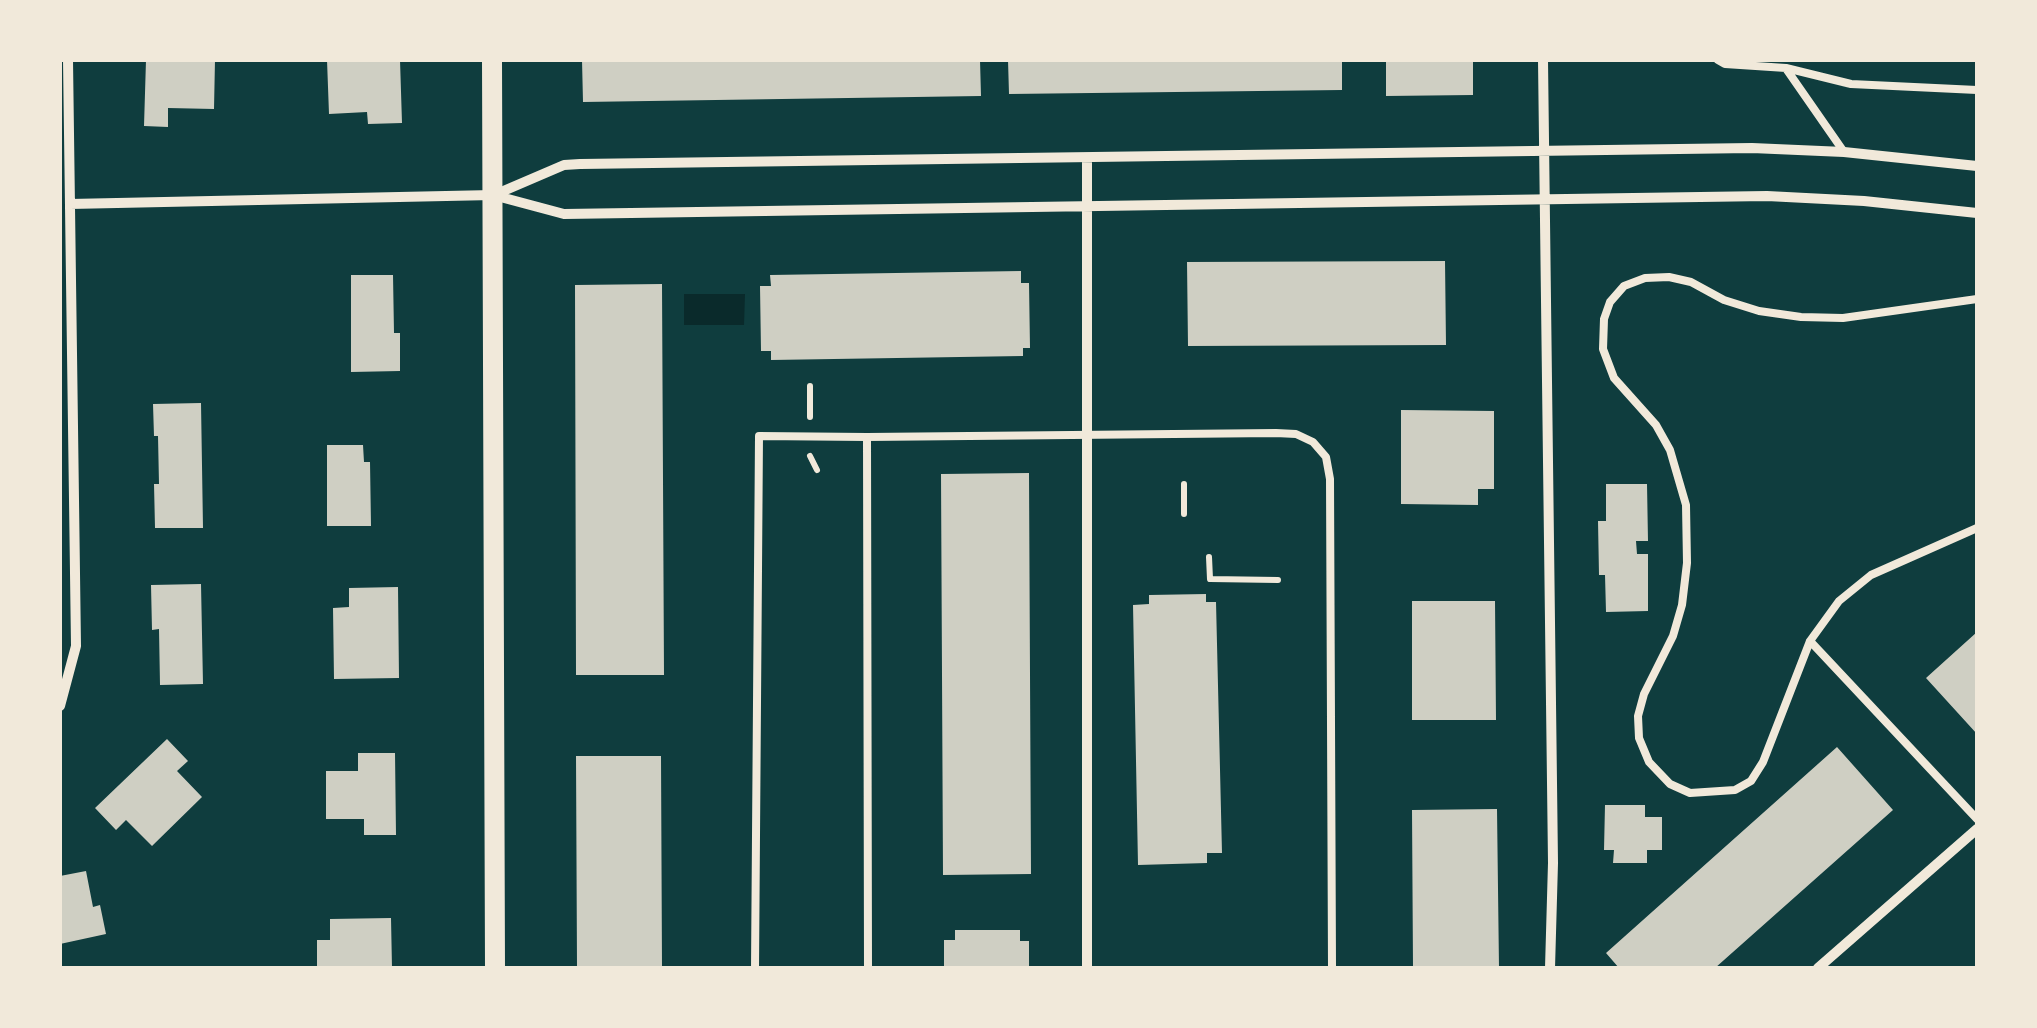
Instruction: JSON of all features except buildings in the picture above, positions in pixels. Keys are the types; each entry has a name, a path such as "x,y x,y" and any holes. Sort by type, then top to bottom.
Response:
{"main road":[{"path":"493,64 496,968"}],"street":[{"path":"60,706 76,646 68,60"},
{"path":"1543,60 1552,763 1550,968"},
{"path":"493,195 564,165 580,164 1752,148 1844,152 1977,166"},
{"path":"1087,968 1088,158"},
{"path":"70,204 493,195 564,214 1767,196 1977,213"},
{"path":"60,396 73,396"},
{"path":"1818,968 1977,829"}],"lane":[{"path":"1718,60 1725,64 1786,68 1852,84 1977,90"},
{"path":"1786,68 1844,152"},
{"path":"1977,299 1843,318 1800,317 1759,311 1724,300 1691,282 1669,277 1646,278 1624,286 1610,302 1604,319 1603,349 1608,364 1614,378 1656,425 1670,450 1686,505 1687,563 1682,605 1638,716 1639,738 1649,762 1670,784 1690,793 1735,790 1751,781 1810,641 1839,601 1871,574 1977,528"},
{"path":"756,968 758,436 1296,434 1313,442 1326,457 1330,478 1332,968"},
{"path":"867,437 868,968"},
{"path":"1810,641 1977,819"}],"path":[{"path":"810,386 810,418"},
{"path":"810,455 818,470"},
{"path":"1184,484 1184,514"},
{"path":"1209,556 1210,579 1278,580"}],"water":[{"path":"684,294 745,294 744,325 684,325"}]}
